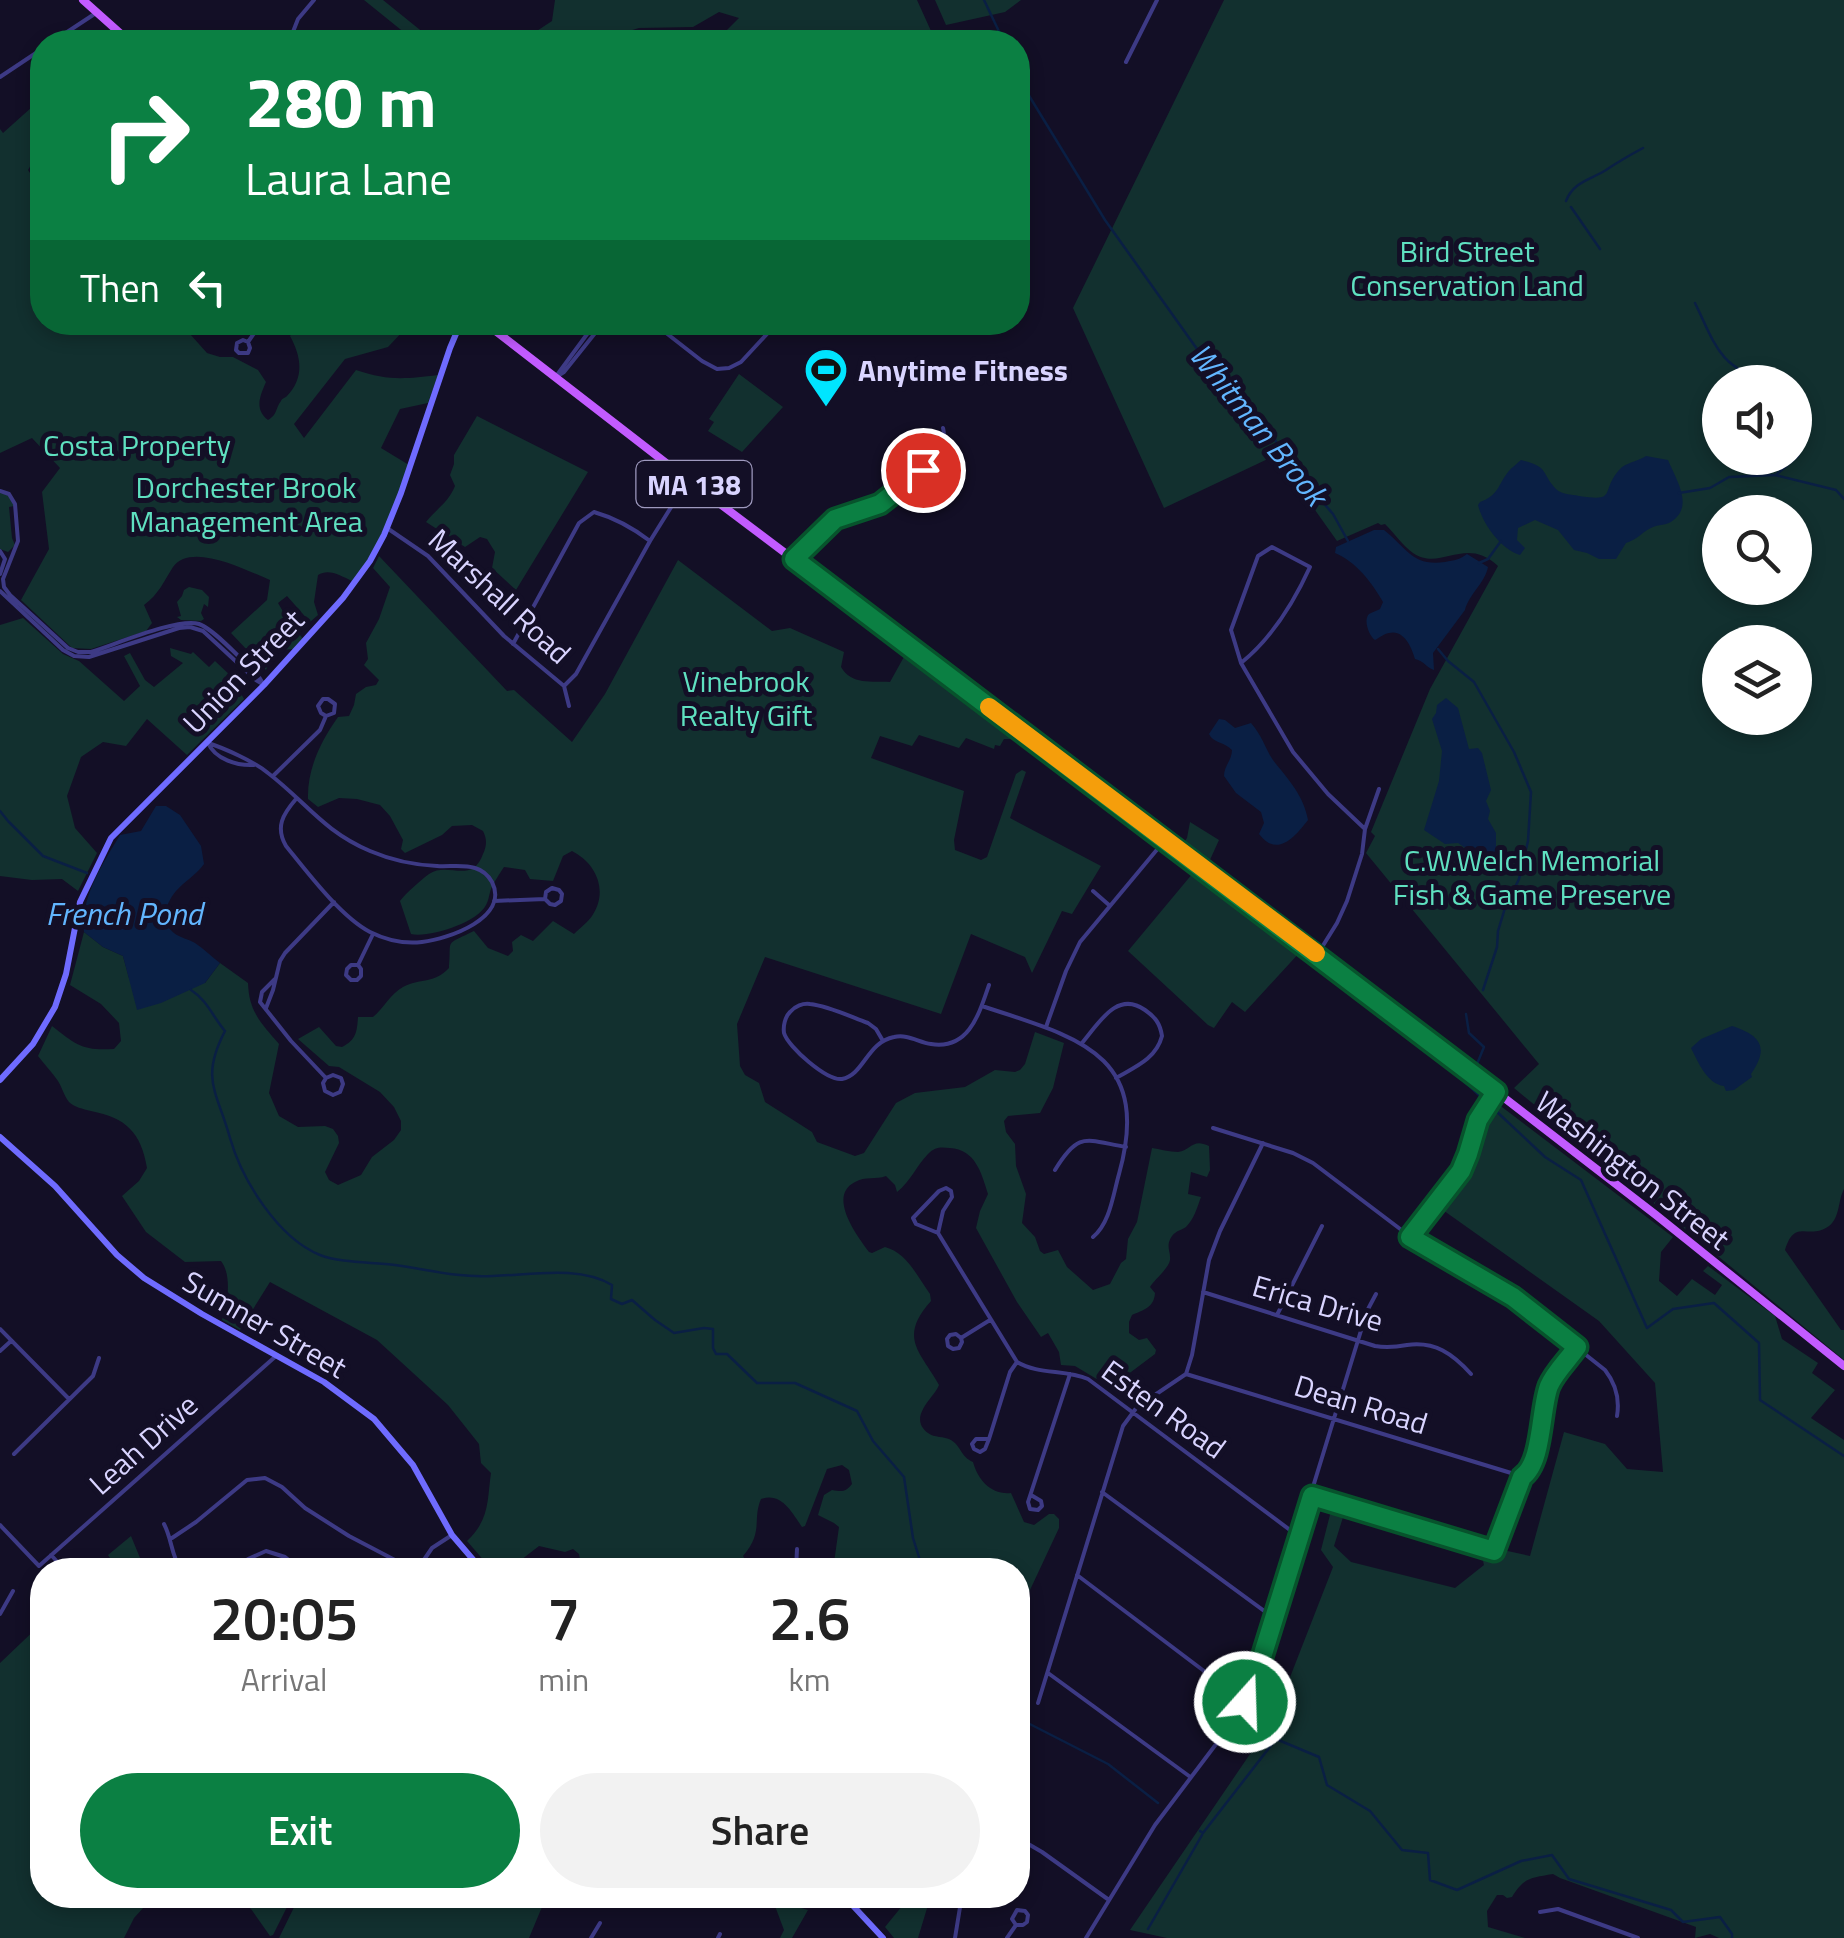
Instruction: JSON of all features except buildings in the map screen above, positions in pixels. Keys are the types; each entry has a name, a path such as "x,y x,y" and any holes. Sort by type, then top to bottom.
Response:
{"main road":[{"path":"83,0 116,30"},
{"name":"Union Street","path":"0,1080 40,1034 55,1008 80,902 104,849 124,822 264,685 351,588 370,561 412,464 456,335"},
{"name":"Washington Street","path":"501,335 1318,954 1844,1366"},
{"name":"Sumner Street","path":"0,1137 55,1186 127,1265 166,1293 324,1382 374,1419 413,1465 452,1535 472,1558"},
{"path":"855,1908 883,1938"}],"street":[{"path":"293,30 314,0"},
{"path":"1126,62 1156,0"},
{"path":"70,30 96,12"},
{"path":"0,77 30,56"},
{"path":"248,342 253,335"},
{"path":"556,377 586,335"},
{"path":"556,377 594,335"},
{"path":"668,335 702,362 723,369 741,362 766,335"},
{"path":"794,559 798,547 824,521 880,504 917,476 943,447 944,428"},
{"path":"564,686 576,674 688,480"},
{"path":"0,492 9,494 15,504 18,543 3,579 6,591 68,648 88,653 131,642"},
{"path":"513,644 586,517 594,512 600,514 627,525 650,541"},
{"name":"Marshall Road","path":"387,528 428,556 513,644 564,686 569,706"},
{"path":"1241,663 1294,602 1310,567 1272,547 1258,556 1230,630 1241,663 1293,752 1328,794 1365,828"},
{"path":"0,574 2,554 14,554"},
{"path":"0,591 71,655 89,658 189,622 202,628 264,685"},
{"path":"273,776 317,732 326,716"},
{"path":"208,742 212,751 224,758 255,764 273,776 337,834 380,855 422,865 468,866 481,871 492,884 494,901 489,913 482,920 433,940 406,942 373,934 334,902 282,838 282,818 296,799"},
{"path":"1318,954 1347,902 1362,854 1365,828 1380,789"},
{"path":"1046,1028 1074,951 1166,840"},
{"path":"1093,891 1110,905"},
{"path":"494,901 545,899"},
{"path":"266,1008 284,953 334,902"},
{"path":"358,965 373,934"},
{"path":"275,979 265,988 260,1002 326,1078"},
{"path":"884,1041 868,1023 810,1004 794,1008 784,1024 789,1042 823,1073 841,1079 850,1076 869,1052 884,1041 905,1036 936,1044 955,1041 969,1031 989,985"},
{"path":"1082,1042 1120,1004 1137,1005 1156,1019 1162,1036 1157,1050 1116,1078"},
{"path":"982,1006 1082,1042 1116,1078 1128,1116 1126,1147 1105,1223 1093,1237"},
{"path":"339,1077 343,1084 340,1092 325,1092 326,1078 339,1077"},
{"path":"1410,1237 1461,1171 1478,1120 1496,1092"},
{"path":"1213,1128 1313,1163 1410,1237 1513,1297 1610,1377 1619,1398 1617,1416"},
{"path":"1055,1170 1068,1149 1080,1142 1126,1147"},
{"path":"1038,1703 1124,1426 1132,1412 1186,1374 1206,1270 1263,1143"},
{"path":"938,1233 943,1211 952,1197 946,1188 912,1218 916,1224 938,1233 1017,1362 1010,1372 989,1439"},
{"path":"1276,1315 1322,1226"},
{"name":"Erica Drive","path":"1203,1292 1382,1348 1418,1344 1438,1347 1471,1374"},
{"path":"1086,1938 1155,1825 1245,1702 1369,1305 1376,1294"},
{"path":"962,1338 990,1320"},
{"path":"0,1329 69,1399"},
{"path":"0,1351 11,1340"},
{"path":"1312,1496 1494,1551 1522,1477 1529,1473 1550,1386 1577,1347"},
{"name":"Leah Drive","path":"48,1558 276,1356"},
{"path":"14,1454 93,1376 99,1358"},
{"name":"Esten Road","path":"1017,1362 1088,1380 1298,1536"},
{"path":"1030,1494 1070,1374"},
{"name":"Dean Road","path":"1186,1374 1522,1477"},
{"path":"172,1538 247,1480 265,1478 338,1530 392,1558"},
{"path":"1102,1492 1273,1618"},
{"path":"164,1524 172,1538 176,1558"},
{"name":"Leah Drive","path":"0,1525 31,1558"},
{"path":"424,1558 452,1535"},
{"path":"797,1549 797,1558"},
{"path":"250,1558 266,1551 286,1558"},
{"path":"51,1555 54,1558"},
{"path":"1077,1575 1245,1702"},
{"path":"0,1611 13,1591"},
{"path":"1048,1672 1191,1778"},
{"path":"1030,1845 1109,1900"},
{"path":"955,1938 960,1908"},
{"path":"1540,1912 1558,1909 1638,1938"},
{"path":"591,1938 600,1922"},
{"path":"1007,1938 1016,1925"}],"green space":[{"path":"364,0 383,0 420,30 401,30"},
{"path":"555,0 917,0 931,30 727,30 739,18 719,12 693,27 538,30 552,21"},
{"path":"935,0 1021,0 1005,12 946,25"},
{"name":"Bird Street Conservation Land","path":"1224,0 1844,0 1844,1189 1833,1223 1822,1230 1793,1234 1785,1250 1844,1330 1844,1360 1514,1088 1539,1064 1366,853 1430,689 1498,566 1475,554 1423,558 1385,524 1378,523 1337,541 1276,455 1164,508 1073,308"},
{"path":"30,109 30,335 191,335 207,353 233,357 258,370 266,382 260,407 268,420 293,389 299,374 299,359 291,335 399,335 388,347 345,359 294,424 304,438 356,370 397,378 438,375 428,403 400,409 381,448 409,465 380,541 352,581 331,573 318,575 314,602 318,615 310,622 287,596 278,603 304,640 295,649 268,647 274,653 266,670 231,633 267,600 270,580 220,560 181,560 144,605 152,623 146,631 91,649 72,648 21,600 49,549 42,492 60,468 32,438 0,453 0,129 3,133"},
{"path":"739,374 783,407 742,452 708,431 714,422 709,419"},
{"path":"477,416 588,472 516,590 492,568 495,552 487,539 480,537 465,547 426,522 455,486 450,475 454,455"},
{"path":"0,493 9,495 14,506 9,507 15,545 8,552 0,549"},
{"name":"Vinebrook Realty Gift","path":"379,556 507,691 514,690 572,742 605,694 678,560 772,631 790,628 844,652 841,667 850,677 890,682 905,655 1015,735 994,749 966,738 959,748 919,735 912,746 880,736 871,758 964,791 955,850 981,860 987,857 1016,774 1022,770 1026,772 1010,818 1101,866 1072,914 1062,911 1032,973 1025,957 971,934 941,1014 765,957 737,1024 740,1066 745,1075 759,1083 765,1102 812,1132 817,1142 855,1156 864,1153 896,1103 915,1093 965,1087 995,1070 1020,1070 1035,1032 1064,1043 1053,1088 1040,1113 1008,1116 1004,1121 1015,1144 1016,1166 1026,1194 1022,1223 1035,1237 1040,1251 1044,1254 1058,1250 1067,1267 1093,1290 1110,1284 1126,1259 1152,1148 1178,1152 1195,1144 1209,1146 1207,1177 1191,1172 1188,1194 1201,1197 1195,1213 1170,1240 1169,1263 1150,1287 1155,1293 1153,1302 1132,1315 1129,1322 1129,1333 1139,1340 1147,1338 1155,1354 1127,1375 1110,1367 1100,1381 1075,1366 1061,1365 1059,1352 1048,1333 1041,1337 1017,1302 976,1228 988,1194 979,1170 966,1153 935,1149 897,1192 886,1176 863,1179 847,1188 847,1216 869,1252 885,1247 899,1254 930,1294 931,1301 921,1314 914,1335 919,1353 939,1385 921,1414 922,1427 930,1435 954,1442 973,1462 986,1485 997,1492 1011,1493 1024,1522 1034,1525 1049,1514 1059,1519 1059,1528 1030,1590 1030,1558 835,1558 839,1527 818,1515 824,1495 832,1490 846,1490 852,1484 849,1470 842,1465 827,1469 805,1526 781,1501 761,1499 756,1533 744,1558 580,1558 573,1549 565,1552 539,1546 524,1558 482,1558 467,1541 484,1517 491,1473 481,1463 479,1444 448,1405 377,1340 270,1282 240,1330 222,1320 228,1289 221,1261 185,1262 146,1232 122,1196 147,1168 136,1136 114,1118 71,1104 38,1056 52,1026 87,1048 114,1049 121,1041 119,1023 101,1004 70,985 84,932 123,956 129,978 205,983 220,963 248,983 254,1010 279,1044 269,1093 279,1116 298,1127 333,1129 339,1143 325,1172 338,1185 361,1175 372,1157 394,1140 401,1130 401,1121 380,1092 339,1067 329,1066 298,1039 319,1027 336,1046 347,1044 355,1035 358,1017 373,1017 403,987 443,973 449,968 451,944 474,931 488,948 508,956 513,951 512,942 521,935 533,941 553,921 574,934 597,907 599,888 593,870 572,851 563,856 553,881 530,879 525,870 504,867 486,905 473,918 440,931 411,934 400,901 429,874 473,868 485,848 483,831 472,825 452,826 405,853 401,849 403,840 380,805 339,798 318,807 308,799 313,766 326,736 338,717 349,716 356,694 379,680 364,665 368,659 366,643 390,587 373,568"},
{"path":"189,587 202,590 209,597 201,621 177,617 181,616 177,602"},
{"path":"23,618 124,701 140,686 124,656 130,653 145,680 154,687 183,663 171,656 170,648 193,652 209,667 215,661 232,677 244,699 187,755 147,719 126,746 103,742 81,757 67,796 75,828 97,853 78,891 62,879 0,876 0,625"},
{"path":"1190,822 1219,840 1209,862 1183,844"},
{"path":"1193,873 1301,951 1245,1012 1232,1002 1214,1028 1128,951"},
{"path":"1498,1104 1673,1237 1661,1252 1659,1281 1677,1296 1692,1279 1715,1295 1722,1285 1703,1271 1708,1266 1775,1316 1782,1339 1818,1363 1812,1373 1835,1390 1811,1418 1844,1440 1844,1938 1719,1938 1710,1934 1695,1938 1696,1927 1553,1874 1529,1880 1512,1897 1497,1895 1487,1911 1488,1927 1525,1938 1167,1938 1130,1930 1278,1708 1333,1567 1321,1550 1332,1507 1344,1514 1334,1546 1351,1562 1455,1588 1484,1565 1483,1561 1503,1550 1530,1556 1564,1432 1605,1444 1627,1469 1663,1472 1655,1383 1599,1321 1440,1208 1473,1160 1484,1116"},
{"path":"131,1536 140,1558 110,1558 108,1555"},
{"path":"30,1634 30,1908 143,1908 124,1938 0,1938 0,1663"},
{"path":"250,1908 286,1908 270,1936"},
{"path":"294,1908 542,1908 529,1938 279,1938"},
{"path":"776,1908 808,1910 792,1938 780,1938 784,1930"},
{"path":"900,1908 927,1908 918,1938 894,1938 885,1927"}],"water":[{"path":"1646,456 1668,460 1682,493 1681,510 1669,523 1653,527 1626,543 1616,559 1599,559 1574,550 1558,530 1535,520 1518,528 1517,540 1525,548 1520,555 1494,535 1478,505 1494,493 1521,460 1541,468 1561,492 1599,498 1607,494 1622,467"},
{"path":"1374,530 1384,530 1411,555 1425,562 1445,562 1467,554 1488,567 1465,610 1433,653 1434,670 1415,659 1399,634 1373,638 1367,617 1380,609 1383,602 1362,573 1335,553 1336,547"},
{"path":"1446,698 1458,708 1469,749 1478,748 1482,753 1491,790 1486,801 1488,819 1496,833 1500,863 1489,862 1480,852 1458,843 1445,844 1424,830 1439,781 1442,751 1432,719 1437,705"},
{"path":"1219,719 1235,728 1251,723 1300,797 1308,820 1285,842 1272,844 1259,834 1264,823 1261,812 1236,793 1224,776 1232,750 1209,734"},
{"name":"French Pond","path":"156,806 166,806 180,815 201,846 204,864 172,896 166,912 169,928 220,963 205,983 137,1010 123,956 84,932 84,919 94,881 120,835 141,831"},
{"path":"1732,1026 1755,1038 1761,1049 1752,1077 1726,1091 1708,1077 1691,1048 1701,1039"}],"waterway":[{"name":"Whitman Brook","path":"984,0 998,30"},
{"name":"Whitman Brook","path":"1030,97 1105,220 1212,370 1271,428 1280,453 1333,514 1348,541"},
{"path":"1566,201 1578,185 1643,148"},
{"path":"1571,207 1600,249"},
{"path":"1695,303 1720,352 1733,365"},
{"path":"1679,493 1710,488 1729,477 1775,475 1836,490 1844,499"},
{"path":"1479,563 1488,559 1501,541"},
{"name":"Whitman Brook","path":"1438,649 1474,682 1514,752 1531,792 1528,841 1519,879 1505,908 1483,990"},
{"path":"0,811 43,856 87,873"},
{"path":"191,990 225,1031 213,1061 213,1085 243,1172 276,1222 305,1247 328,1258 467,1276 585,1275 612,1285 611,1299 622,1304 632,1300 674,1333 713,1329 716,1354 727,1354 757,1383 795,1383 857,1411 873,1441 904,1477 919,1558"},
{"name":"Whitman Brook","path":"1466,1014 1469,1033 1484,1047 1477,1064"},
{"name":"Whitman Brook","path":"1466,1083 1481,1097"},
{"name":"Whitman Brook","path":"1495,1110 1545,1157 1581,1180 1647,1328 1673,1309 1714,1303 1759,1343 1760,1400 1844,1456"},
{"path":"1030,1724 1108,1764 1158,1803"},
{"path":"1200,1831 1203,1833 1276,1739 1319,1757 1327,1785 1370,1811 1402,1850 1428,1853 1430,1880 1457,1890 1521,1861 1552,1855 1569,1879 1671,1910 1683,1922 1720,1917 1732,1938"},
{"path":"1148,1929 1202,1835"}],"slow traffic":[{"path":"989,707 1316,953"}],"place":[{"name":"Anytime Fitness","path":"826,408"}],"route":[{"path":"923,470 880,504 835,519 794,559 1496,1092 1474,1129 1461,1171 1410,1237 1513,1297 1577,1347 1550,1386 1529,1473 1522,1477 1494,1551 1312,1496 1245,1702"}],"park label":[{"name":"Costa Property","path":"137,445"},
{"name":"Dorchester Brook Management Area","path":"246,504"},
{"name":"C.W.Welch Memorial Fish & Game Preserve","path":"1532,877"}]}
